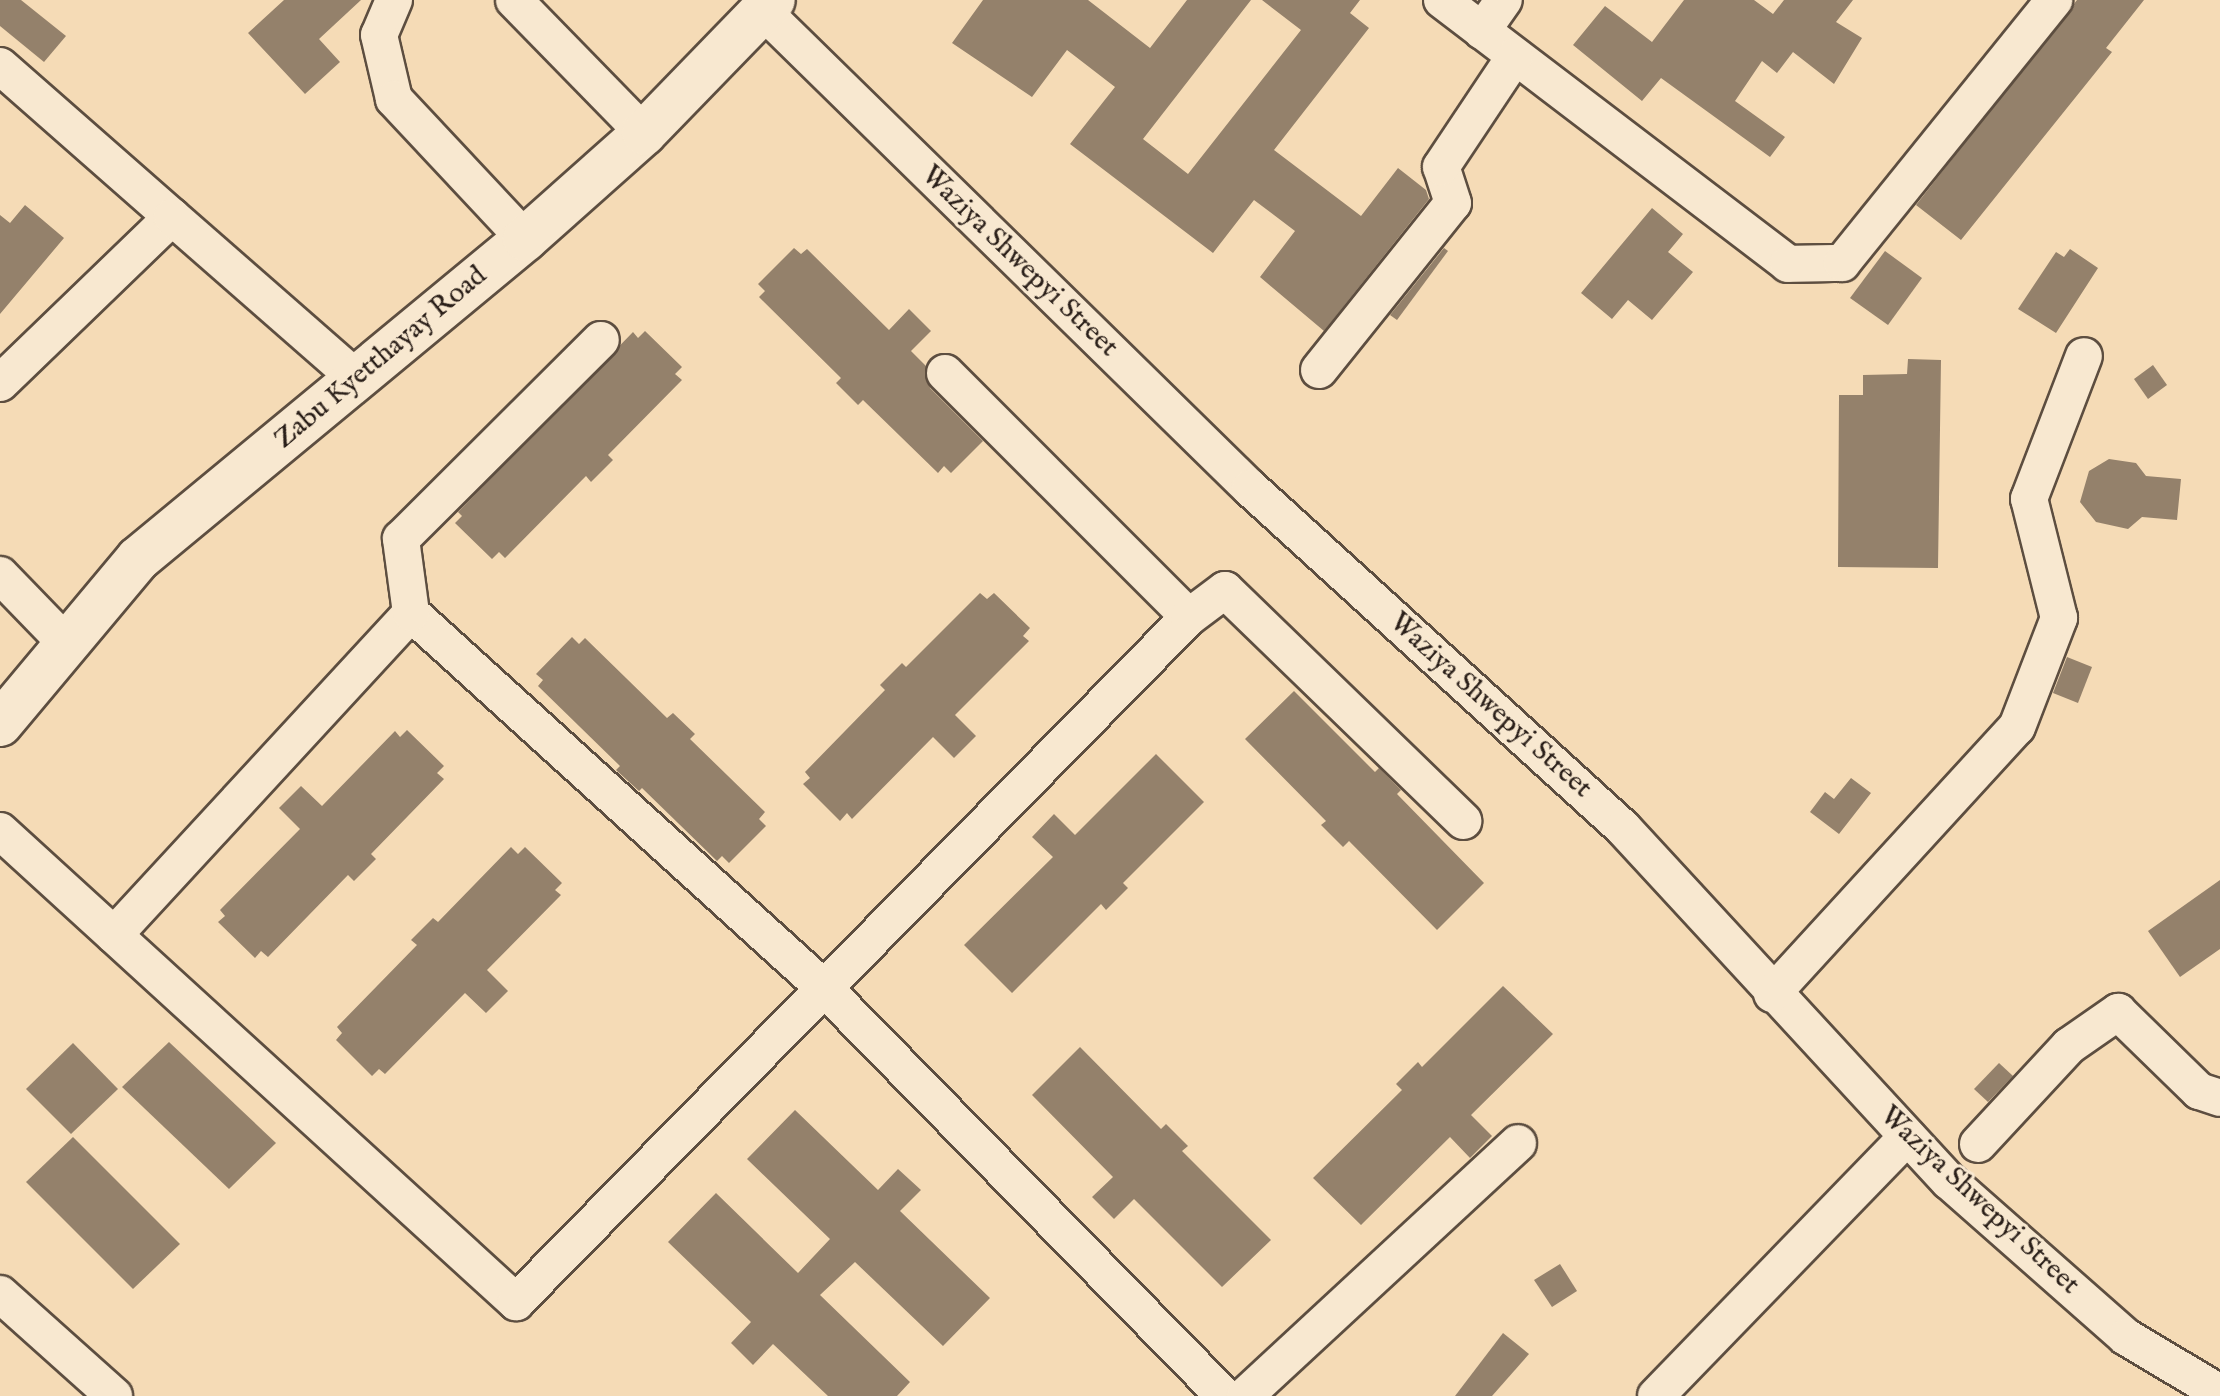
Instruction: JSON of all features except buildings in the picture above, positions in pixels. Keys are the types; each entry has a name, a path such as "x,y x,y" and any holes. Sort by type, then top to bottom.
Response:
{"main road":[{"name":"Zabu Kyetthayay Road","path":"5,706 138,559 525,239 644,133 768,6"}],"street":[{"path":"394,0 379,35 394,99 525,239"},
{"path":"514,0 644,133"},
{"path":"1442,0 1788,264 1842,263 2054,0"},
{"path":"1482,31 1504,0"},
{"name":"Waziya Shwepyi Street","path":"768,6 1250,488 1623,828 1772,994 1949,1181 2126,1337 2220,1393"},
{"path":"1319,370 1453,203 1441,167 1515,56"},
{"path":"0,66 355,377"},
{"path":"0,383 172,217"},
{"path":"601,340 401,539 411,613 825,989 1224,1396"},
{"path":"1772,994 2017,727 2059,618 2029,499 2084,356"},
{"path":"945,373 1189,617"},
{"path":"0,575 64,641"},
{"path":"0,831 516,1302 1189,617 1225,590 1463,821"},
{"path":"114,935 411,613"},
{"path":"1978,1144 2069,1046 2118,1012 2199,1091 2220,1098"},
{"path":"1674,1390 1907,1137"},
{"path":"1245,1396 1518,1143"},
{"path":"0,1294 114,1396"}]}
